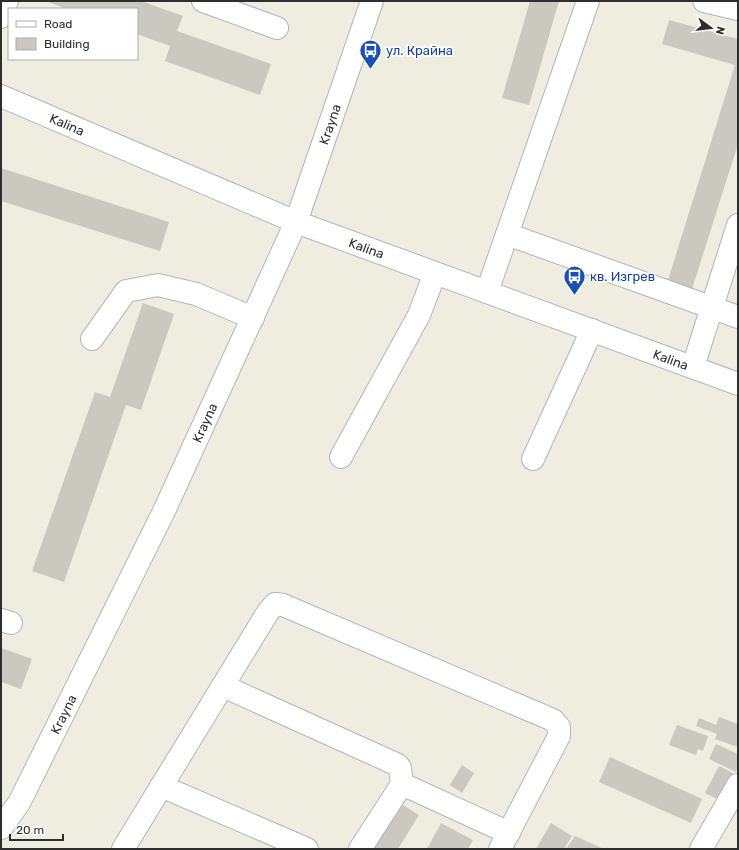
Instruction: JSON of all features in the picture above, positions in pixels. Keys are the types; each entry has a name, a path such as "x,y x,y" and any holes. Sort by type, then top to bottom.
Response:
{"street":[{"path":"1,17 7,1"},
{"path":"203,1 277,28"},
{"name":"Krayna","path":"1,828 19,803 158,523 253,318 296,222 372,1"},
{"path":"487,292 588,1"},
{"path":"704,1 738,9"},
{"name":"Kalina","path":"1,96 296,222 738,384"},
{"path":"693,368 738,225"},
{"path":"507,234 738,317"},
{"path":"341,457 419,315 435,273"},
{"path":"92,338 126,291 158,285 196,294 253,318"},
{"path":"533,459 592,330"},
{"path":"123,849 268,612 275,604 283,605 554,720 560,728 559,736 504,841 402,784"},
{"path":"223,686 398,765 400,768 402,784 360,849"},
{"path":"701,849 738,785"},
{"path":"161,786 307,849"}],"building":[{"path":"46,1 141,1 183,16 177,31 271,64 260,95 165,61 170,46 138,34 138,8 64,8"},
{"path":"530,1 559,1 529,105 502,98"},
{"path":"669,20 738,39 738,144 692,289 668,280 735,65 662,44"},
{"path":"1,168 169,222 160,251 1,201"},
{"path":"143,303 174,314 141,410 126,405 64,582 32,571 95,392 110,397"},
{"path":"1,648 32,659 21,689 1,682"},
{"path":"719,717 738,724 738,747 715,739 717,734 696,726 699,718 716,725"},
{"path":"677,725 708,736 703,751 698,749 696,755 669,745"},
{"path":"716,744 738,754 738,767 736,772 709,759"},
{"path":"610,757 702,799 691,823 599,782"},
{"path":"462,765 474,773 462,793 450,785"},
{"path":"719,766 733,773 719,800 705,793"},
{"path":"398,802 419,815 398,849 368,849"},
{"path":"441,823 473,840 468,849 427,849"},
{"path":"551,823 572,836 564,849 536,849"},
{"path":"575,836 604,849 566,849"}],"place":[{"name":"ул. Крайна","path":"371,70"},
{"name":"кв. Изгрев","path":"575,296"}]}
